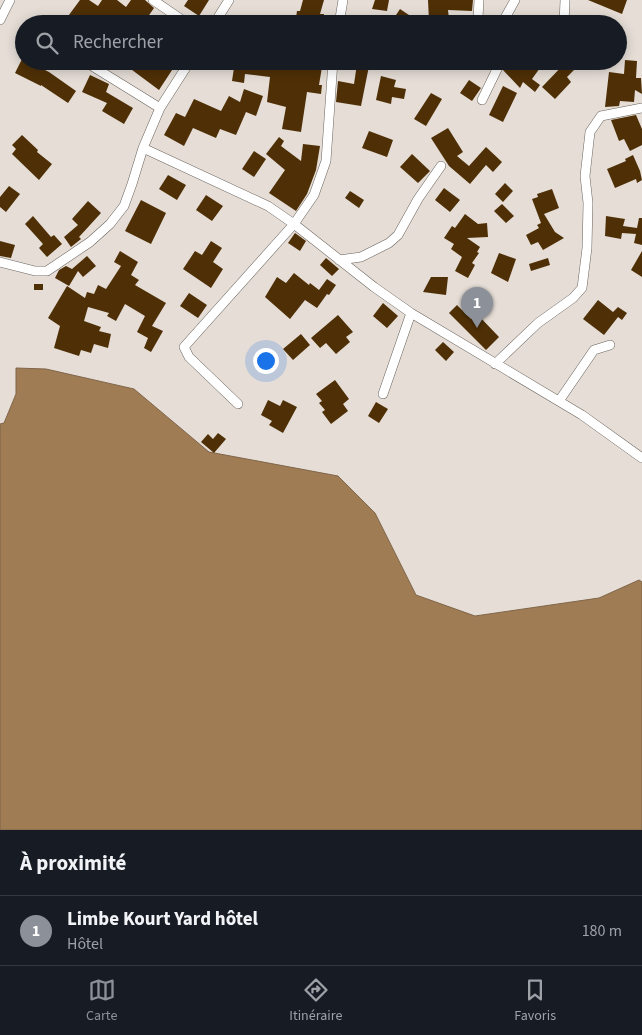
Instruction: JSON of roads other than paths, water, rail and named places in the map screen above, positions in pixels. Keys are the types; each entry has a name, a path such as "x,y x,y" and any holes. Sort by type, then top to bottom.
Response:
{"street":[{"path":"0,20 10,0"},
{"path":"153,0 175,15"},
{"path":"220,15 229,0"},
{"path":"340,15 343,0"},
{"path":"478,15 479,0"},
{"path":"507,15 516,0"},
{"path":"564,1 564,15"},
{"path":"99,70 160,108"},
{"path":"0,262 35,271 47,271 90,242 110,224 124,206 143,148 160,108 184,70"},
{"path":"238,404 189,357 184,347 294,224 314,195 326,161 332,70"},
{"path":"482,100 497,70"},
{"path":"495,364 538,323 573,298 582,288 586,248 588,204 586,176 590,132 601,116 642,108"},
{"path":"143,148 268,206 411,313 582,415 642,458"},
{"path":"339,260 360,257 389,243 398,235 418,199 441,166"},
{"path":"383,394 411,313"},
{"path":"559,401 594,350 610,345"}],"place":[{"name":"Limbe Kourt Yard hôtel","path":"477,328"}]}
